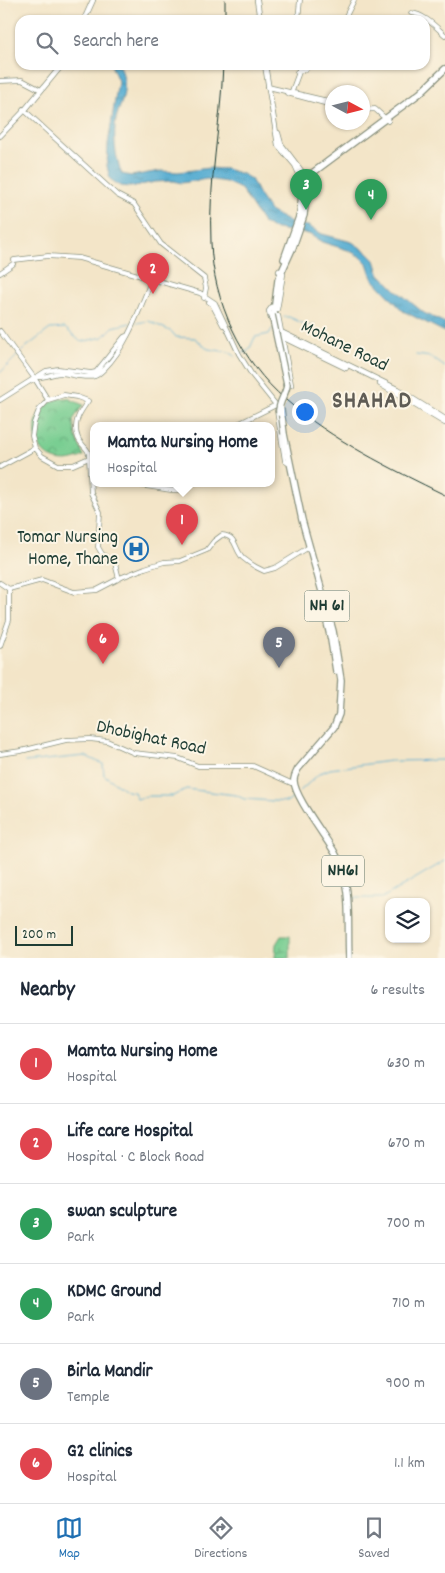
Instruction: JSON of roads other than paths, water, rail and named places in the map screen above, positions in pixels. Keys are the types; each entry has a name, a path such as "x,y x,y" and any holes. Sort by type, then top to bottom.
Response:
{"highway":[{"path":"306,180 420,93 445,69"},
{"path":"386,120 422,95 445,73"},
{"name":"NH 61","path":"296,499 280,407 289,387 272,310 280,271 292,243 307,198 306,180"},
{"name":"NH 61","path":"288,456 288,464 310,555 338,655 341,680 339,714 334,727 298,769 292,783"},
{"name":"NH61","path":"292,783 293,789 333,850 343,869 348,889 349,958"}],"main road":[{"path":"87,15 94,0"},
{"path":"258,0 260,15"},
{"path":"0,135 23,110 54,70"},
{"path":"40,89 57,70"},
{"path":"267,70 281,144 306,180"},
{"path":"272,310 269,311 286,386 291,385 277,311 280,271"},
{"name":"Mohane Road","path":"281,335 397,389 445,419"},
{"name":"Mohane Road","path":"281,335 395,392 445,423"}],"street":[{"path":"298,15 299,0"},
{"path":"346,15 354,0"},
{"path":"430,23 445,37"},
{"path":"430,25 445,37"},
{"path":"291,92 298,72 303,70"},
{"path":"0,80 22,80 40,89"},
{"path":"270,88 325,102"},
{"path":"23,110 117,195 134,204 161,244 204,278 206,288 204,297"},
{"path":"370,111 377,111 386,120"},
{"path":"0,272 13,262 22,260 59,256 73,257 187,289 215,303 239,355 275,405 282,410 293,478"},
{"path":"0,400 48,373 68,372 95,376 126,339 151,279"},
{"path":"0,331 37,378 48,400"},
{"path":"64,395 88,401 77,416 76,422 78,438 90,455 73,465 58,465 42,456 35,448 32,436 34,423 39,410 48,400 64,395"},
{"path":"242,422 275,405"},
{"path":"275,405 285,461 288,464"},
{"path":"0,467 35,448"},
{"path":"91,487 91,493 100,512 98,547 102,554 115,562 119,578"},
{"path":"152,487 171,490 182,490 185,487"},
{"path":"8,589 42,580 74,592 98,590 119,578 145,568 164,562 180,561 207,550 222,535 228,535 233,538 242,557 264,572 270,571 308,547"},
{"path":"299,554 310,555"},
{"path":"0,583 8,589"},
{"path":"0,646 9,620 8,589"},
{"name":"Dhobighat Road","path":"0,754 66,740 90,739 107,741 134,753 178,758 198,766 253,766 292,783"}],"water":[{"path":"113,70 122,70 124,79 124,94 116,117 115,133 116,154 122,174 131,176 160,171 178,172 209,168 226,169 242,174 251,179 270,211 291,223 308,226 322,234 352,242 367,252 375,260 379,273 396,290 424,313 445,323 445,332 403,311 372,278 367,263 361,257 348,250 322,242 309,234 271,228 263,223 241,189 226,182 207,179 181,183 174,181 155,182 130,187 120,186 110,179 107,166 108,144 118,81"}],"waterway":[{"path":"284,317 289,317 309,326 314,324"},
{"path":"137,323 149,321 172,332 176,337 195,338 208,349 229,352 235,356"},
{"path":"0,373 25,348 50,329 65,328 81,342 103,337 113,327 130,323"},
{"path":"243,353 249,350 255,337 269,334 272,329"},
{"path":"416,355 431,357 445,367"},
{"path":"25,762 85,756 103,764 104,775 127,791 134,792 137,799 147,796 173,796 186,789 236,795 244,799 288,802 295,796"},
{"path":"396,761 445,760"},
{"path":"300,791 320,773 330,769 390,761"},
{"path":"354,898 382,898 445,861"}],"railway":[{"path":"225,0 225,15"},
{"path":"223,70 211,199 211,243 217,287 232,329 256,368 286,400 342,441 445,495"}],"place":[{"name":"swan sculpture","path":"306,210"},
{"name":"KDMC Ground","path":"371,220"},
{"name":"Life care Hospital","path":"153,294"},
{"name":"Mamta Nursing Home","path":"182,545"},
{"name":"Tomar Nursing Home, Thane","path":"136,549"},
{"name":"G2 clinics","path":"103,664"},
{"name":"Birla Mandir","path":"279,668"}],"district":[{"name":"SHAHAD","path":"372,402"}]}
